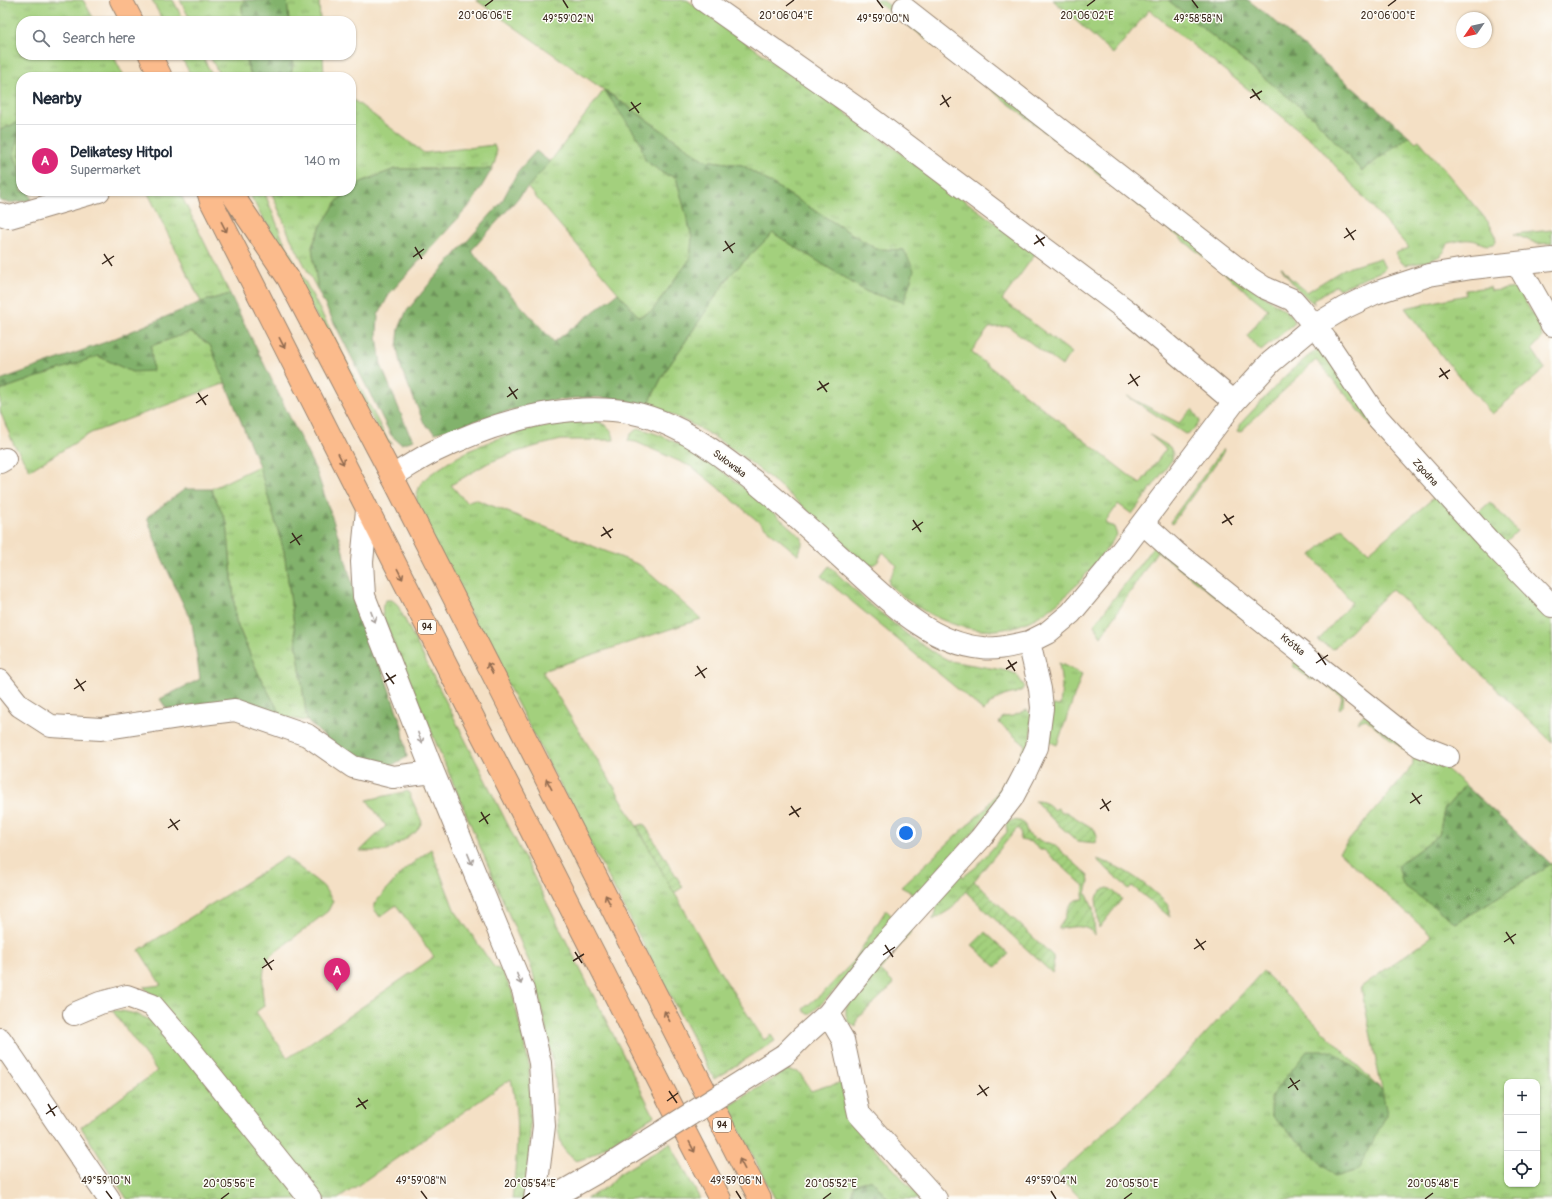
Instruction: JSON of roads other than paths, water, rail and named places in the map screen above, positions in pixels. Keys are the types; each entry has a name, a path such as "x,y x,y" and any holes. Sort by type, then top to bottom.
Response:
{"main road":[{"path":"121,0 129,16"},
{"path":"152,60 158,72"},
{"name":"94","path":"209,196 210,201 648,1063 720,1199"},
{"name":"94","path":"233,196 288,278 392,476 760,1199"}],"street":[{"path":"704,0 862,111 1126,310 1234,402"},
{"name":"Zgodna","path":"904,8 1251,278 1263,287 1293,300 1325,339 1377,417 1488,540 1552,606"},
{"path":"0,214 10,217 82,196"},
{"name":"Sułowska","path":"392,476 433,452 471,436 500,425 538,415 569,410 594,409 615,410 640,415 673,426 704,444 728,461 776,499 909,618 936,634 960,643 983,648 1007,647 1029,642 1047,634 1065,620 1107,570 1234,402 1271,362 1314,326 1344,308 1375,293 1429,275 1472,268 1552,259"},
{"path":"1517,263 1552,325"},
{"path":"367,510 362,562 364,596 433,772 523,990 540,1063 544,1126 535,1199"},
{"name":"Krótka","path":"1142,523 1175,552 1406,736 1420,746 1448,757"},
{"path":"550,1199 613,1163 784,1055 828,1014 873,957 980,839 1012,798 1037,747 1042,708 1040,689 1029,642"},
{"path":"0,681 20,706 51,726 102,729 235,710 307,735 353,767 393,777 433,772"},
{"path":"74,1014 100,1003 128,996 152,1005 189,1048 310,1199"},
{"path":"828,1014 843,1040 859,1114 936,1199"},
{"path":"0,1039 109,1199"}],"place":[{"name":"Delikatesy Hitpol","path":"337,991"}]}
